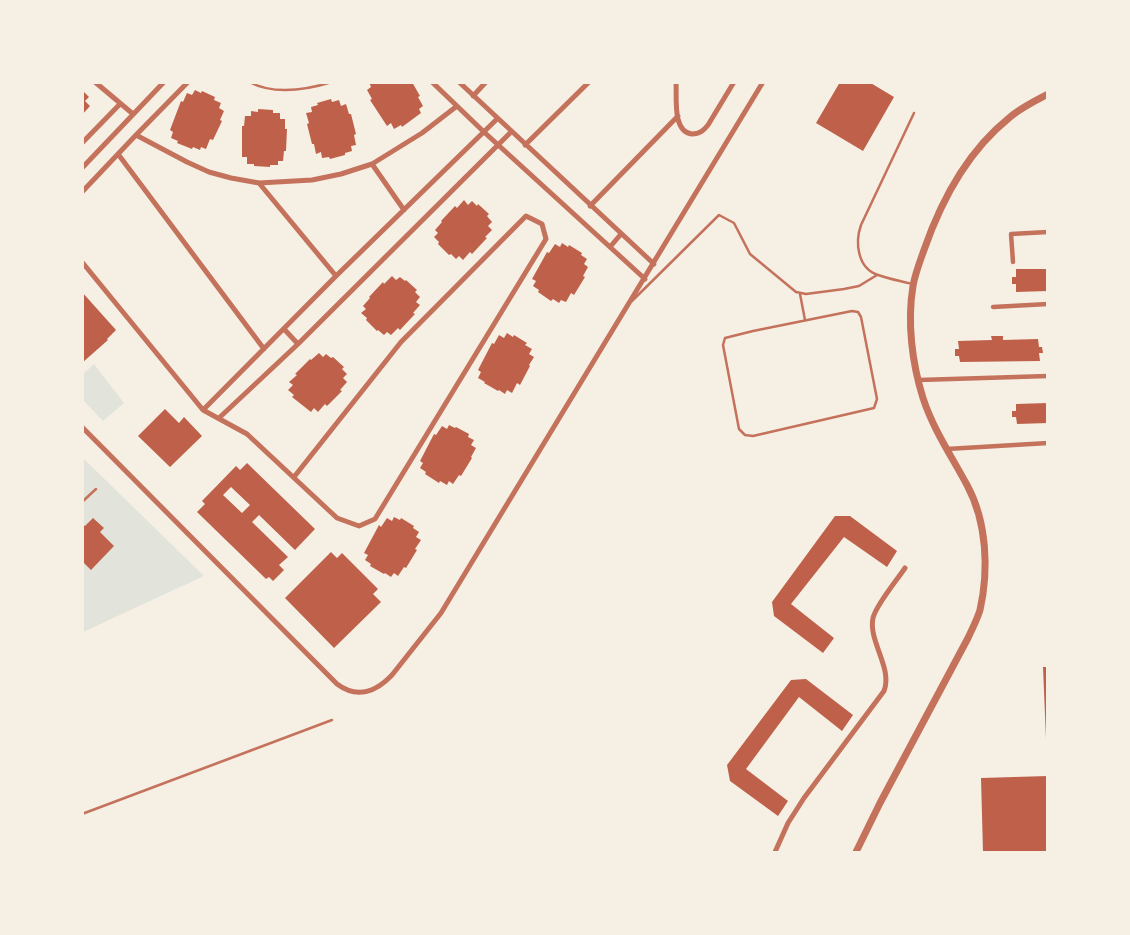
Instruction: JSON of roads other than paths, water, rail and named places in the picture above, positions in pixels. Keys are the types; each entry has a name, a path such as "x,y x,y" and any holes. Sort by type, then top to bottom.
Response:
{"street":[{"path":"95,82 133,114"},
{"path":"82,168 164,82"},
{"path":"82,192 188,82"},
{"path":"432,82 645,279"},
{"path":"459,82 654,264"},
{"path":"473,96 486,82"},
{"path":"525,145 588,82"},
{"path":"676,82 679,124 683,130 690,134 704,131 734,82"},
{"path":"82,427 337,684 354,692 366,692 378,688 388,679 441,613 763,82"},
{"path":"856,852 968,638 979,612 984,579 984,532 972,496 923,399 918,380 911,330 913,284 937,216 964,169 979,148 1009,117 1048,94"},
{"path":"82,144 120,104"},
{"path":"136,134 209,172 259,184 312,180 341,174 372,164 422,133 458,106"},
{"path":"590,206 678,116"},
{"path":"203,410 336,276 497,119"},
{"path":"220,418 298,344 511,132"},
{"path":"118,154 264,349"},
{"path":"372,164 404,210"},
{"path":"259,184 336,276"},
{"path":"82,262 203,410 247,434 337,518 359,526 375,519 546,238 542,224 526,216 401,342 294,476"},
{"path":"1013,262 1011,234 1048,232"},
{"path":"610,247 621,234"},
{"path":"993,307 1048,304"},
{"path":"284,329 298,344"},
{"path":"918,380 1048,376"},
{"path":"947,449 1048,443"},
{"path":"775,852 788,823 804,798 884,691 886,678 873,621 876,611 905,568"}],"lane":[{"path":"249,82 259,88 284,91 316,87 332,82"},
{"path":"913,284 877,275 867,267 860,256 858,237 861,225 914,113"},
{"path":"630,303 719,215 734,223 750,254 800,294 851,288 859,286 877,275"},
{"path":"800,294 806,320"},
{"path":"852,311 860,314 877,401 876,406 872,409 753,436 745,435 739,429 723,345 724,340 727,336 806,320 852,311"},
{"path":"82,502 96,489"},
{"path":"82,814 332,720"}]}
